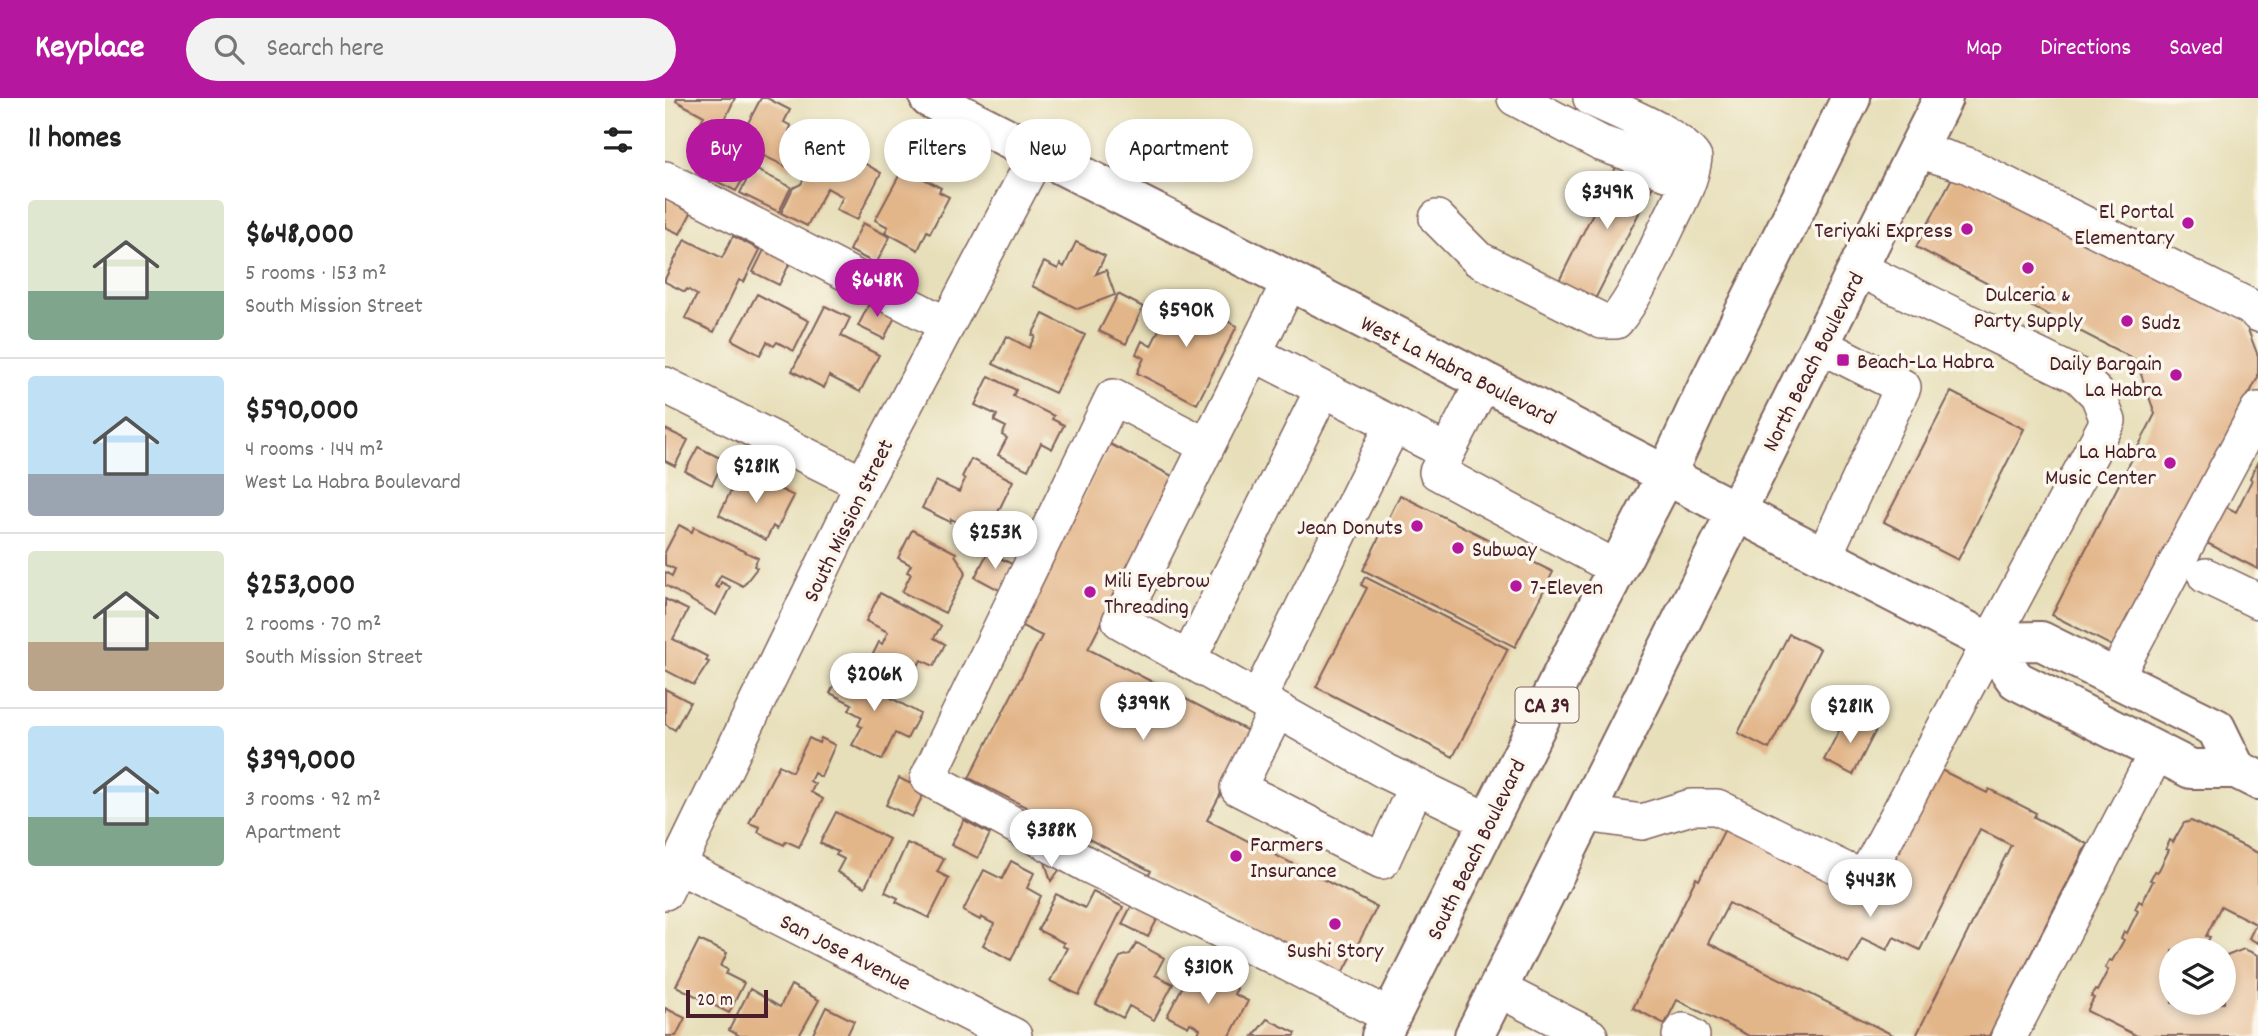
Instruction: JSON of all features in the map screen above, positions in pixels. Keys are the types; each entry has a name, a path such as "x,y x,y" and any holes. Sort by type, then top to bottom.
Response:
{"main road":[{"name":"West La Habra Boulevard","path":"929,98 1005,136"},
{"name":"CA 39","path":"1666,475 1851,98"},
{"name":"North Beach Boulevard","path":"1737,511 1943,98"},
{"name":"West La Habra Boulevard","path":"1091,180 1989,642 2017,680 2157,752 2191,769 2247,774"},
{"name":"South Beach Boulevard","path":"1386,1027 1666,475"},
{"path":"1474,1036 1737,511"},
{"name":"West La Habra Boulevard","path":"1989,642 2042,641 2216,728 2247,774"}],"street":[{"path":"1515,98 1600,143 1629,153 1666,173 1689,178"},
{"path":"1437,218 1478,259 1602,321 1616,321 1634,299 1689,178 1694,158 1688,149 1636,108 1591,98"},
{"path":"1917,150 1967,165 2254,309 2258,314"},
{"path":"665,179 947,325"},
{"name":"South Mission Street","path":"672,879 863,484 1023,182"},
{"path":"1586,814 1642,822 1692,807 1717,807 1845,870 1865,877 2108,421 2098,395 2079,376 1859,269"},
{"path":"1290,281 1120,621 1387,772 1489,821"},
{"path":"1820,345 1903,387 1824,556"},
{"path":"1253,354 1447,453"},
{"path":"1484,381 1437,472 1618,569"},
{"path":"665,385 863,484"},
{"path":"1188,660 1323,389"},
{"path":"1207,446 1113,397 928,778 1088,865 1289,964 1386,1027"},
{"path":"2115,678 2258,410"},
{"path":"1393,425 1268,705 1238,788 1382,862 1416,786"},
{"path":"2206,576 2258,601"},
{"path":"2009,1036 2157,752"},
{"name":"San Jose Avenue","path":"672,879 1014,1036"},
{"path":"1498,989 1590,1036"},
{"path":"1680,1036 1682,1031 1692,1036"}],"building":[{"path":"677,98 735,98 725,119 702,119 704,116 676,101"},
{"path":"761,98 767,98 790,110 786,119 779,119 779,163 765,156 765,119 750,119"},
{"path":"1623,153 1660,172 1590,309 1554,291"},
{"path":"870,167 881,173 857,220 836,210 843,197 827,188 807,226 781,213 793,188 801,184 870,182"},
{"path":"1959,173 2245,322 2258,356 2258,377 2120,645 2114,647 2052,615 2155,414 2136,360 1916,247 1952,178 1956,180"},
{"path":"765,174 791,187 779,212 740,193 746,182 765,182"},
{"path":"718,182 741,182 736,191"},
{"path":"896,182 930,182 941,188 939,192 949,197 918,250 885,232 888,227 875,220"},
{"path":"665,198 693,209 680,234 665,227"},
{"path":"863,223 890,237 876,264 849,250"},
{"path":"733,236 760,250 744,282 739,280 714,332 685,318 697,295 665,282 665,279 685,239 722,258"},
{"path":"1076,242 1105,256 1096,274 1106,270 1115,295 1078,309 1032,286 1044,262 1058,269 1060,264 1064,267"},
{"path":"766,246 792,259 779,285 753,272"},
{"path":"1169,292 1237,326 1197,404 1137,373 1144,358 1136,354 1142,341 1151,346 1170,307 1163,303"},
{"path":"757,294 809,321 794,351 777,342 774,346 767,342 760,355 732,340"},
{"path":"1118,294 1143,307 1126,344 1099,331"},
{"path":"871,300 897,313 884,339 858,326"},
{"path":"825,306 850,318 841,336 879,355 860,392 829,376 824,388 792,371"},
{"path":"1043,314 1085,335 1055,393 993,364 1007,336 1029,348 1035,336 1032,335"},
{"path":"989,376 1016,390 1013,396 1054,416 1052,419 1064,425 1052,449 1041,443 1028,470 998,455 1007,438 1002,435 1006,427 994,421 997,415 975,405"},
{"path":"1951,392 2024,429 1958,560 1884,522"},
{"path":"665,429 688,440 675,466 665,461"},
{"path":"1110,444 1176,478 1088,649 1252,733 1207,820 1377,907 1342,975 1148,876 1151,871 969,778 1042,636 1018,624"},
{"path":"698,447 724,460 712,485 685,471"},
{"path":"971,459 1013,481 986,537 922,508 936,481 959,492 965,479 962,477"},
{"path":"2258,461 2258,569 2201,540 2223,505 2236,512"},
{"path":"741,470 794,496 777,529 773,526 766,540 719,515"},
{"path":"1400,495 1553,572 1515,647 1363,570"},
{"path":"679,525 692,532 694,527 758,558 754,566 757,568 743,586 721,575 715,586 719,588 721,582 730,587 716,615 665,585 665,572 672,576 675,569 665,565 665,552"},
{"path":"912,530 956,553 966,572 945,613 902,592 911,574 907,572 911,565 898,558"},
{"path":"988,552 1014,565 1001,591 975,577"},
{"path":"1365,577 1508,649 1453,757 1316,687 1367,588 1361,585"},
{"path":"880,593 941,626 934,638 945,644 934,666 921,660 909,683 869,662 879,642 882,644 888,632 866,621"},
{"path":"665,599 688,610 673,639 708,657 706,661 709,662 694,685 665,670"},
{"path":"1789,634 1820,649 1769,749 1738,733"},
{"path":"844,666 871,679 868,685 920,714 907,739 895,733 882,760 852,745 862,727 858,725 862,717 849,710 852,704 830,693"},
{"path":"665,689 690,702 675,730 665,724"},
{"path":"1847,715 1876,730 1853,775 1824,760"},
{"path":"809,738 819,743 821,738 835,745 821,777 814,773 810,781 815,784 811,792 823,799 799,847 786,841 784,845 758,832 760,827 749,823 779,765 792,772"},
{"path":"1935,767 1987,793 1989,789 2036,813 2034,817 2087,844 1989,1036 1916,1036 2011,845 1980,829 1920,950 1894,937 1887,950 1862,938 1849,963 1729,903 1708,943 1895,1036 1749,1036 1677,1000 1665,1024 1633,1008 1696,878 1699,880 1727,825 1869,897"},
{"path":"899,778 925,791 912,817 886,805"},
{"path":"836,812 889,839 865,887 837,872 844,859 836,855 838,852 820,843"},
{"path":"964,820 990,834 978,858 951,845"},
{"path":"2191,821 2258,853 2258,943 2249,938 2256,924 2221,906 2206,936 2210,938 2159,938 2159,1015 2236,1015 2236,952 2244,949 2258,955 2258,1036 2137,1036 2087,1011 2094,998 2091,997 2108,970 2105,968 2109,960 2112,961 2124,940 2121,938 2124,931 2127,933 2138,911 2135,909 2139,901 2142,903 2153,881 2150,880 2155,871 2158,872 2169,850 2166,849 2170,840 2173,842 2184,823"},
{"path":"907,843 944,859 937,872 949,878 929,918 896,902 898,898 885,892"},
{"path":"1043,856 1060,869 1051,881"},
{"path":"1011,861 1034,873 1027,888 1041,896 1011,960 983,945 994,924 963,911 984,870 1002,879"},
{"path":"1093,892 1123,907 1079,995 1050,981 1067,948 1062,946 1064,943 1038,930 1056,894 1085,908"},
{"path":"1135,899 1161,912 1148,937 1122,924"},
{"path":"699,940 727,953 721,966 728,970 726,974 744,983 729,1013 676,986"},
{"path":"1137,943 1164,958 1155,975 1173,984 1154,1020 1129,1006 1123,1018 1096,1004 1120,957 1130,954"},
{"path":"1189,974 1203,981 1207,974 1237,989 1234,994 1248,1001 1230,1036 1197,1036 1200,1029 1190,1023 1188,1027 1167,1016"},
{"path":"791,985 819,1000 799,1036 740,1036 729,1030 750,989 780,1007"},
{"path":"826,1007 854,1021 847,1036 812,1036"},
{"path":"665,1008 685,1018 676,1036 665,1036"},
{"path":"1267,1019 1296,1033 1295,1036 1253,1036"}],"place":[{"name":"El Portal Elementary","path":"2188,223"},
{"name":"Teriyaki Express","path":"1967,229"},
{"name":"Dulceria & Party Supply","path":"2028,268"},
{"name":"Sudz","path":"2127,321"},
{"name":"Beach-La Habra","path":"1843,360"},
{"name":"Daily Bargain La Habra","path":"2176,375"},
{"name":"La Habra Music Center","path":"2170,463"},
{"name":"Jean Donuts","path":"1417,526"},
{"name":"Subway","path":"1458,548"},
{"name":"7-Eleven","path":"1516,586"},
{"name":"Mili Eyebrow Threading","path":"1090,592"},
{"name":"Farmers Insurance","path":"1236,856"},
{"name":"Sushi Story","path":"1335,924"}]}
